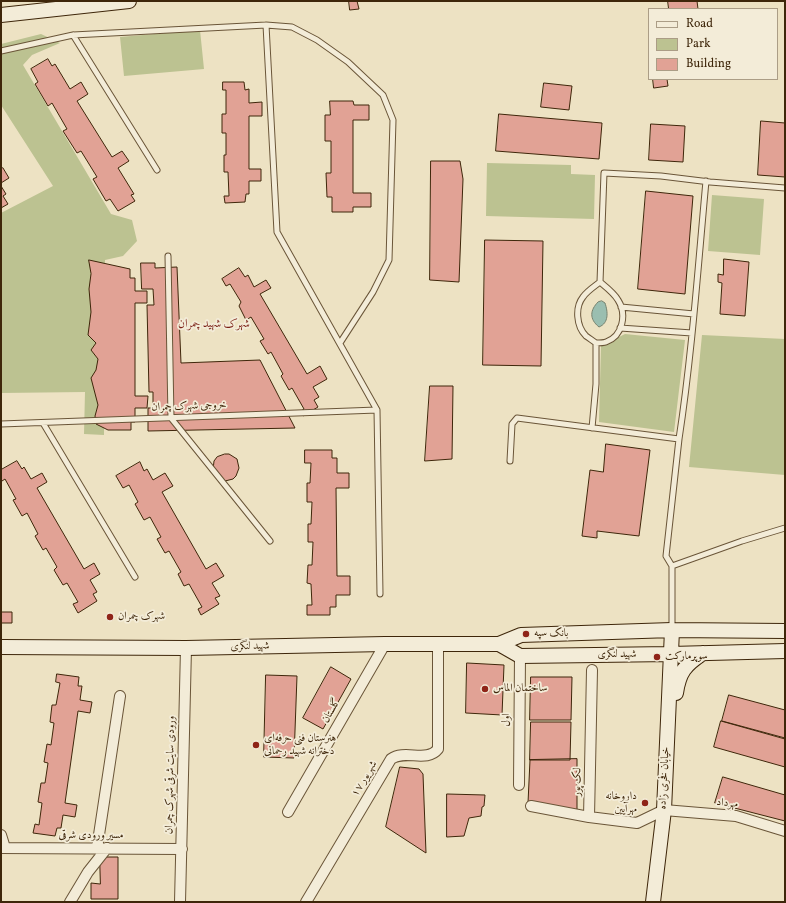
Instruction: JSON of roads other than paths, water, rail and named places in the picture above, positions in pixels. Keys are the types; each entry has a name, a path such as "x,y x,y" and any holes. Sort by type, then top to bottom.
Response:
{"main road":[{"path":"1,15 124,1"},
{"name":"شهید لنگری","path":"1,647 186,648 385,644 499,644 521,634 672,630 785,631"},
{"name":"خیابان فخری زاده","path":"653,902 664,810 672,630"},
{"name":"شهید لنگری","path":"499,644 520,656 785,651"},
{"path":"668,708 676,696 678,679 684,669 690,662 703,653"}],"street":[{"name":"گلستان","path":"288,812 385,644"},
{"name":"۱۷ شهریور","path":"306,902 391,759 402,755 430,755 438,749 438,644"},
{"name":"ورودی سایت شرقی شهرک چمران","path":"180,902 186,648"},
{"name":"اول","path":"519,785 520,656"},
{"name":"لک پور","path":"589,817 592,670"},
{"path":"70,902 102,848 120,696"},
{"path":"531,806 589,817 637,823 664,810"},
{"name":"مهرداد","path":"664,810 736,816 785,831"},
{"path":"1,835 3,848"},
{"name":"مسیر ورودی شرقی","path":"3,848 182,849"}],"lane":[{"path":"266,25 277,232 377,410 380,594"},
{"path":"1,51 73,35 266,25 292,27 317,40 348,62 383,94 393,120 389,260 372,292 340,343"},
{"path":"73,35 157,170"},
{"path":"600,282 583,296 578,307 580,327 585,335 596,343 606,342 612,338 620,328 623,317 618,300 600,282 604,173 661,176 785,188"},
{"path":"672,630 672,566 666,556 692,333 706,181"},
{"path":"168,256 171,418 270,541"},
{"path":"621,308 694,314"},
{"path":"620,328 692,333"},
{"path":"592,428 596,384 596,343"},
{"name":"خروجی شهرک چمران","path":"1,424 377,410"},
{"path":"510,461 512,424 517,418 679,439"},
{"path":"43,423 135,576"},
{"path":"672,566 785,528"}],"place":[{"name":"شهرک چمران","path":"110,617"},
{"name":"بانک سپه","path":"526,634"},
{"name":"سوپرمارکت","path":"657,657"},
{"name":"ساختمان الماس","path":"485,689"},
{"name":"هنرستان فنی حرفه‌ای دخترانه شهید رحمانی","path":"256,745"},
{"name":"داروخانه مهرآیین","path":"645,803"}],"district":[{"name":"شهرک شهید چمران","path":"214,325"}]}
